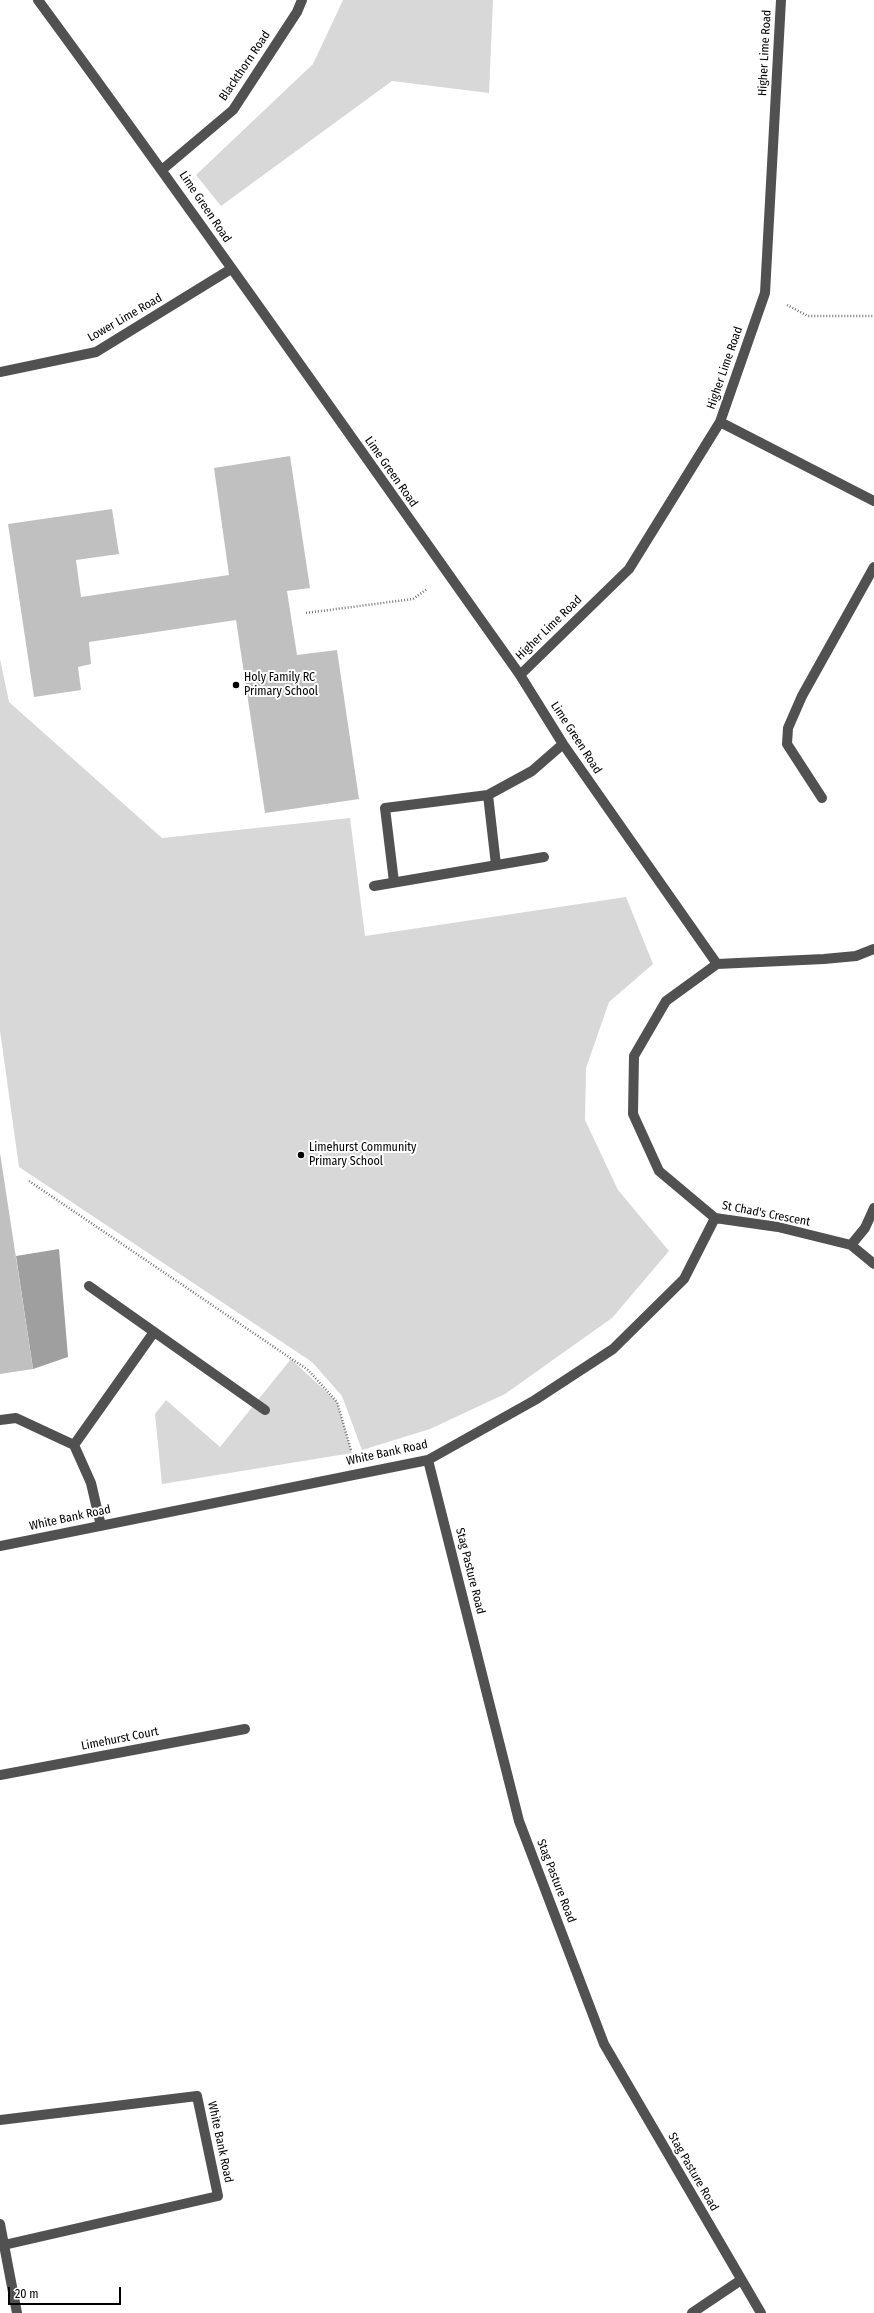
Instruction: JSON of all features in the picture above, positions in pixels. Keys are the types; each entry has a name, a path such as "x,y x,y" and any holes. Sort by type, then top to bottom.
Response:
{"street":[{"name":"Lime Green Road","path":"38,0 162,169 231,269 520,675 563,744 717,964"},
{"name":"Blackthorn Road","path":"162,169 233,110 297,12 302,0"},
{"name":"Higher Lime Road","path":"520,675 629,569 720,422 765,293 781,0"},
{"name":"Lower Lime Road","path":"0,372 96,352 231,269"},
{"path":"720,422 874,501"},
{"path":"822,798 787,744 788,728 802,696 874,567"},
{"path":"394,882 385,808 488,795 532,771 563,744"},
{"path":"488,795 496,865"},
{"path":"374,886 544,857"},
{"path":"717,964 856,956 874,949"},
{"name":"St Chad's Crescent","path":"717,964 666,1001 634,1056 633,1114 660,1171 715,1218 778,1227 851,1245 874,1264"},
{"path":"851,1245 865,1228 874,1208"},
{"name":"White Bank Road","path":"0,1546 357,1473 428,1460 535,1400 613,1349 684,1279 715,1218"},
{"path":"88,1286 265,1410"},
{"path":"74,1445 154,1332"},
{"path":"0,1420 16,1418 74,1445 91,1483 101,1526"},
{"name":"Stag Pasture Road","path":"428,1460 519,1821 604,2044 761,2313"},
{"name":"Limehurst Court","path":"0,1775 245,1729"},
{"name":"White Bank Road","path":"0,2120 197,2096 218,2196 4,2245"},
{"path":"0,2224 17,2313"},
{"path":"692,2313 741,2280"}],"path":[{"path":"765,293 808,316 874,316"},
{"path":"306,613 413,599 448,574"},
{"path":"29,1182 308,1370 337,1402 357,1473"}],"shaded area":[{"path":"343,0 493,0 489,93 392,81 221,206 196,175 313,64"},
{"name":"Limehurst Community Primary School","path":"0,659 9,702 162,838 350,818 365,936 626,897 653,964 609,1002 586,1068 585,1120 618,1190 669,1251 612,1318 505,1394 430,1429 362,1450 342,1396 312,1362 19,1167 0,1031"},
{"path":"59,1249 68,1357 33,1369 16,1256"},
{"path":"291,1359 337,1402 352,1453 162,1484 155,1414 166,1400 220,1447"}],"building":[{"path":"290,456 310,588 287,591 297,655 337,650 359,799 265,813 236,620 89,642 91,664 78,667 81,690 34,697 8,524 112,509 119,554 76,560 81,597 229,575 214,468"},
{"path":"0,1153 33,1369 0,1374"}],"place":[{"name":"Holy Family RC Primary School","path":"236,685"},
{"name":"Limehurst Community Primary School","path":"301,1155"}]}
